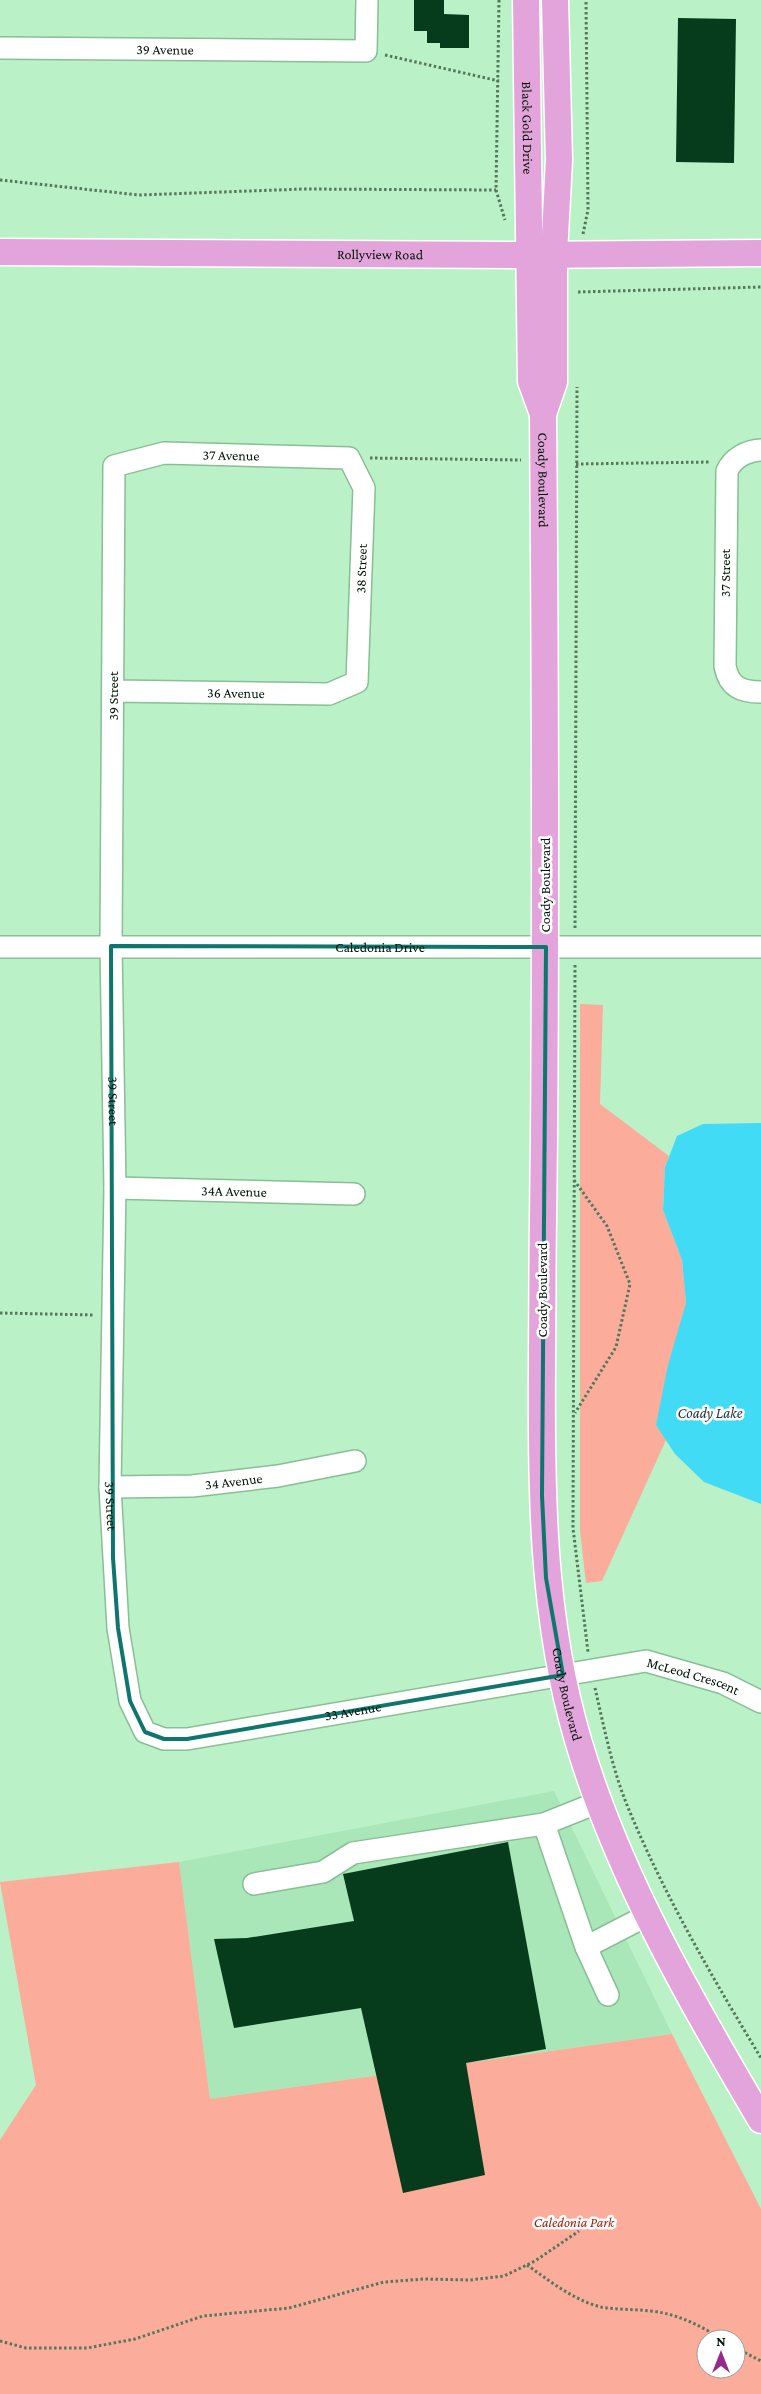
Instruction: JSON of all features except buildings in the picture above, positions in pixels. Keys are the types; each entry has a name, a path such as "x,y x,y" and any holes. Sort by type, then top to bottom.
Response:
{"main road":[{"name":"Black Gold Drive","path":"526,0 541,255"},
{"path":"541,255 559,160 555,0"},
{"name":"Rollyview Road","path":"0,252 541,255 761,254"},
{"name":"Coady Boulevard","path":"541,255 531,381 543,414 546,947 542,1496 546,1578 563,1675 578,1739 599,1802 648,1916 683,1985 761,2120"}],"street":[{"path":"366,51 367,0"},
{"name":"39 Avenue","path":"0,48 366,51"},
{"path":"732,461 745,454 761,450"},
{"name":"37 Avenue","path":"114,466 164,454 349,458"},
{"name":"38 Street","path":"349,458 364,488 357,682"},
{"name":"37 Street","path":"732,461 727,471 725,484 725,666 727,678 733,684 742,690 761,692"},
{"name":"39 Street","path":"114,466 111,946 114,1188 110,1487 118,1628 130,1701 145,1732"},
{"name":"36 Avenue","path":"114,691 329,694 357,682"},
{"name":"Caledonia Drive","path":"0,947 761,947"},
{"name":"34A Avenue","path":"114,1188 354,1194"},
{"name":"34 Avenue","path":"110,1487 192,1486 278,1476 355,1461"},
{"name":"McLeod Crescent","path":"563,1675 646,1661 723,1683 761,1702"},
{"name":"33 Avenue","path":"145,1732 164,1739 187,1738 563,1675"},
{"path":"254,1884 323,1872 353,1854 544,1824 599,1802"},
{"path":"544,1824 586,1947 608,1995"},
{"path":"586,1947 648,1916"}],"path":[{"path":"499,0 496,190 504,219"},
{"path":"578,302 579,255 588,210 586,0"},
{"path":"366,51 499,81"},
{"path":"0,180 139,196 304,189 496,190"},
{"path":"578,292 761,287"},
{"path":"577,381 575,1414 573,1528 589,1671 609,1750 626,1804 663,1886 761,2058"},
{"path":"349,458 543,460"},
{"path":"576,464 732,461"},
{"path":"574,1179 607,1226 630,1284 616,1347 575,1414"},
{"path":"0,1313 113,1315"},
{"path":"0,2341 26,2348 87,2348 135,2339 203,2316 297,2306 375,2284 424,2278 487,2280 504,2276 527,2265 579,2231"},
{"path":"527,2265 558,2287 589,2303 602,2307 672,2314 704,2329"},
{"path":"746,2353 761,2361"}],"highlighted area":[{"path":"111,946 546,947 542,1496 546,1578 563,1675 187,1739 164,1739 145,1732 130,1701 118,1628 113,1558"}],"shaded area":[{"path":"554,1791 672,2034 210,2099 179,1862"}],"green space":[{"path":"580,1004 603,1005 600,1104 669,1156 665,1167 663,1210 682,1260 686,1303 656,1425 666,1440 602,1581 586,1583 580,1531"},
{"name":"Caledonia Park","path":"179,1862 210,2099 672,2034 761,2209 761,2394 0,2394 0,2140 36,2085 0,1882"}],"water":[{"name":"Coady Lake","path":"761,1123 761,1504 704,1482 675,1454 656,1425 668,1365 686,1303 682,1260 663,1210 665,1167 677,1136 703,1124"}]}
